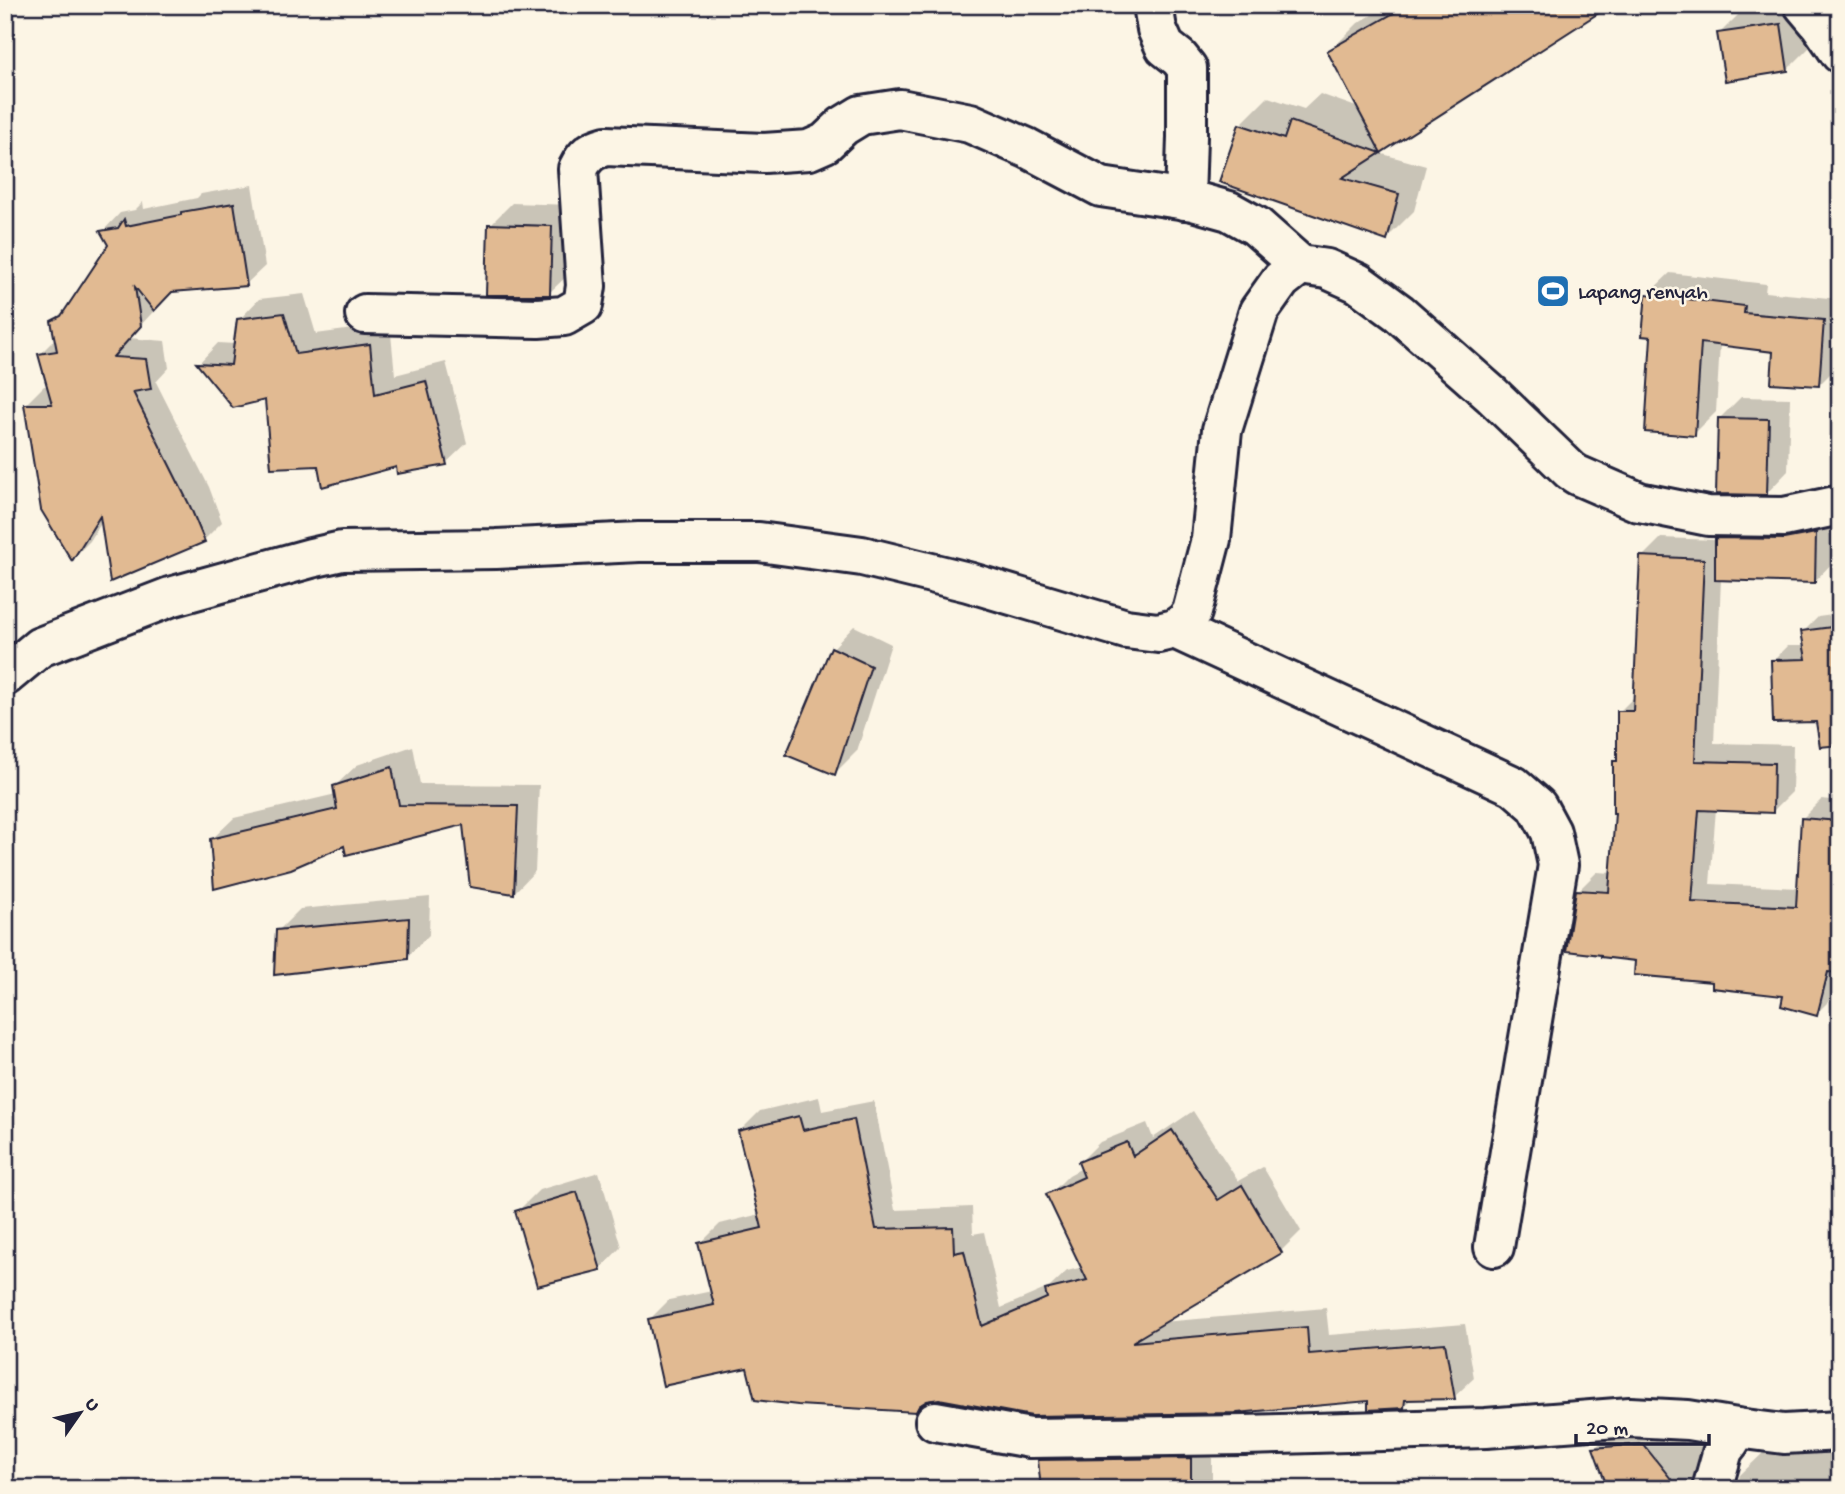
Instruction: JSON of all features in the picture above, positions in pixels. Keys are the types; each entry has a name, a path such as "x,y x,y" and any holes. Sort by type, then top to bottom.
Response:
{"street":[{"path":"1153,5 1157,29 1166,47 1187,68 1185,200"},
{"path":"1804,5 1840,53"},
{"path":"365,314 538,318 564,316 583,305 586,286 578,169 587,154 594,149 606,146 764,153 809,150 825,143 843,126 861,115 900,109 970,124 1027,148 1101,187 1185,200 1229,211 1256,226 1300,265 1327,269 1358,283 1399,313 1492,395 1571,471 1639,502 1707,516 1784,517 1840,505"},
{"path":"5,676 40,647 170,597 342,551 496,549 639,541 759,542 862,556 968,582 1126,629 1158,633 1175,629 1186,621 1192,612 1211,539 1222,430 1259,311 1281,280 1300,265"},
{"path":"1175,629 1514,786 1538,806 1551,832 1558,865 1494,1247"},
{"path":"935,1421 1030,1438 1472,1429 1630,1417 1688,1420 1784,1434 1840,1430"},
{"path":"1712,1489 1723,1450 1737,1428"}],"building":[{"path":"1408,5 1611,5 1381,153 1327,51"},
{"path":"1781,24 1788,71 1725,81 1717,33"},
{"path":"1290,121 1381,153 1342,178 1399,194 1387,241 1219,182 1239,124 1284,139"},
{"path":"234,203 247,286 172,292 154,311 135,287 141,326 113,357 146,359 151,389 133,392 205,542 110,582 100,516 72,561 41,510 24,404 52,404 38,354 57,351 51,321 61,316 108,245 100,231 118,228 124,219 126,226 181,215 181,212"},
{"path":"488,224 552,226 550,295 486,295"},
{"path":"1646,294 1745,306 1744,313 1824,320 1819,386 1771,383 1773,352 1701,343 1695,436 1645,432 1651,337 1642,336"},
{"path":"284,313 296,354 370,344 375,394 426,381 447,465 397,474 396,467 322,487 318,466 271,468 265,400 233,408 196,363 231,365 237,319"},
{"path":"1718,418 1769,419 1767,495 1716,494"},
{"path":"1816,533 1815,583 1715,580 1715,538 1784,539"},
{"path":"1640,556 1704,559 1695,761 1774,763 1773,813 1699,810 1692,902 1796,907 1801,818 1840,821 1840,973 1828,972 1817,1016 1781,1006 1783,996 1712,988 1712,982 1634,975 1635,961 1566,951 1576,890 1609,892 1615,813 1613,761 1617,761 1617,711 1633,711"},
{"path":"1840,626 1840,745 1820,747 1816,722 1773,723 1771,660 1806,659 1801,631"},
{"path":"831,647 871,666 835,775 786,755"},
{"path":"392,767 399,805 518,806 514,894 470,887 463,825 346,855 344,846 291,869 214,889 210,839 337,809 333,786"},
{"path":"409,918 408,959 274,975 276,930"},
{"path":"799,1116 803,1130 854,1119 876,1229 953,1227 954,1253 964,1251 982,1326 1047,1298 1045,1290 1087,1280 1046,1194 1084,1177 1078,1162 1127,1142 1133,1156 1172,1130 1218,1200 1242,1185 1282,1253 1132,1342 1307,1327 1309,1354 1445,1343 1455,1399 1405,1400 1404,1408 1368,1410 1368,1401 1237,1413 1032,1416 939,1399 927,1401 919,1406 916,1412 755,1400 747,1368 663,1386 648,1319 714,1305 698,1243 762,1228 738,1131"},
{"path":"577,1192 601,1270 537,1286 515,1211"},
{"path":"1643,1444 1679,1489 1608,1489 1593,1448"},
{"path":"1191,1458 1191,1489 1041,1489 1038,1460"}],"place":[{"name":"Lapang renyah","path":"1553,291"}]}
